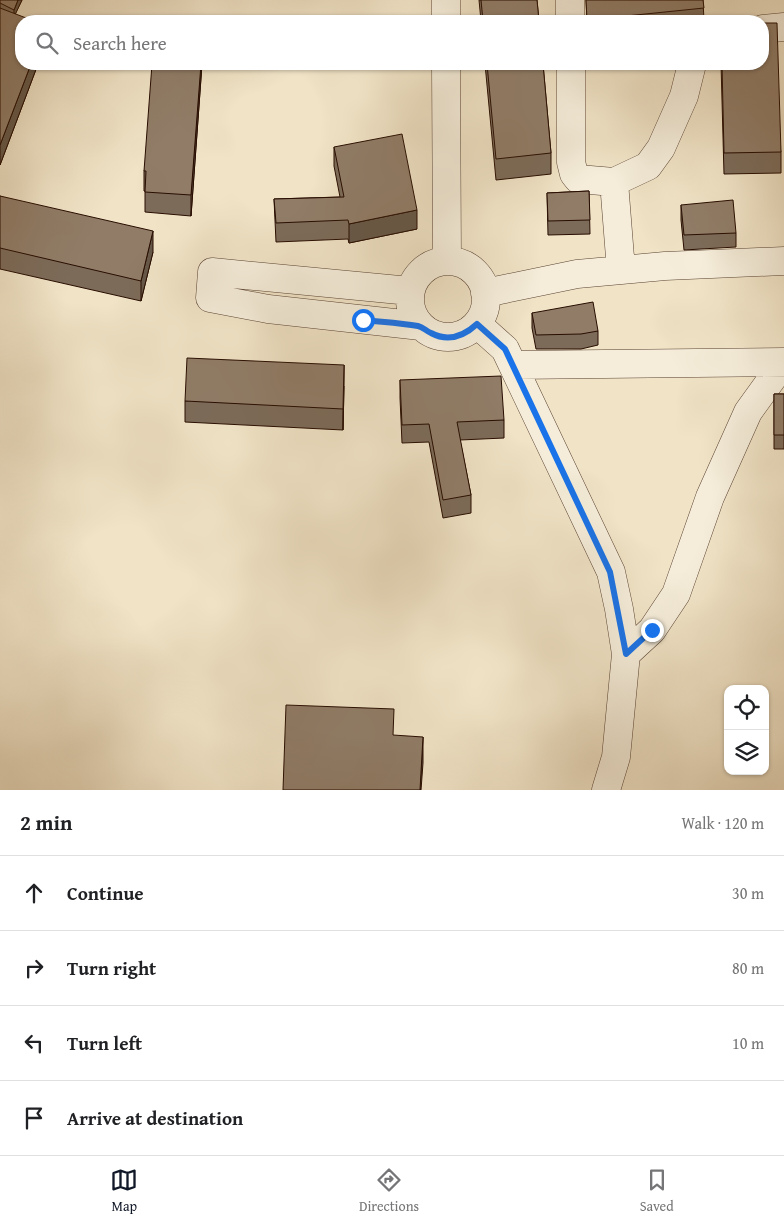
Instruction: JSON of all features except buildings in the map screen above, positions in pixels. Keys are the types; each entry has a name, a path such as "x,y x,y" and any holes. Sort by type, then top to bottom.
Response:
{"street":[{"path":"446,0 446,15"},
{"path":"570,0 570,15"},
{"path":"769,28 784,27"},
{"path":"446,70 447,261"},
{"path":"571,70 571,162 574,174 578,180 614,182 648,166 661,148 684,96 690,70"},
{"path":"614,182 621,270"},
{"path":"447,261 459,262 470,268 479,277 486,301 483,314 477,324 467,333 456,337 443,338 431,334 421,326 410,304 410,291 424,270 447,261"},
{"path":"485,294 577,274 784,261"},
{"path":"410,291 211,285 268,309 421,326"},
{"path":"477,324 505,349 610,572 626,654 616,757 606,790"},
{"path":"513,365 784,362"},
{"path":"626,654 652,630 676,594 710,497 748,412 784,362"}],"route":[{"path":"363,320 421,326 431,334 443,338 456,337 467,333 477,324 505,349 610,572 619,609 626,654 652,630"}]}
